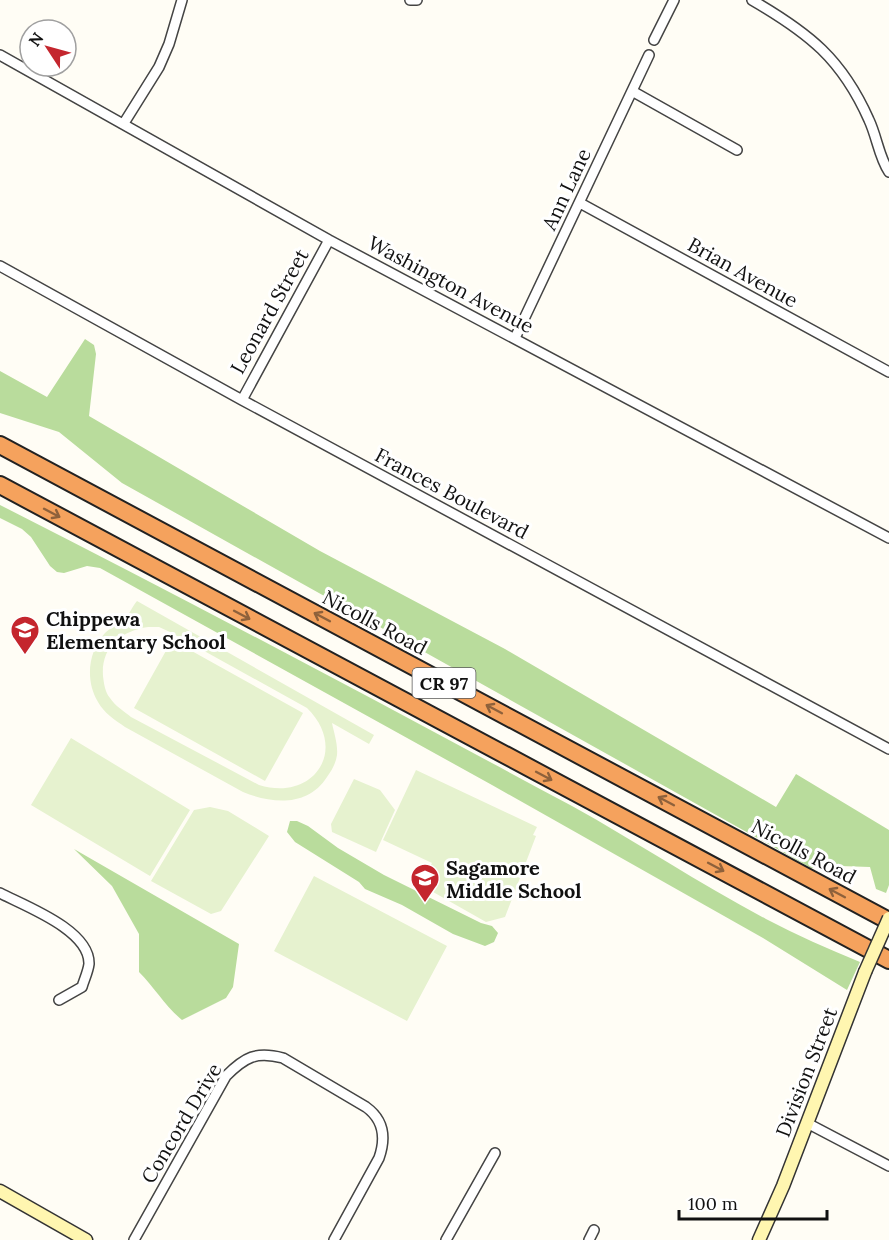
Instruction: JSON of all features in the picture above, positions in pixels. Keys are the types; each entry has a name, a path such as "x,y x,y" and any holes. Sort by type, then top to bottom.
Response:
{"highway":[{"name":"Nicolls Road","path":"0,445 889,919"},
{"name":"CR 97","path":"0,486 889,960"}],"street":[{"path":"124,123 159,67 169,44 182,0"},
{"path":"410,0 417,0"},
{"path":"654,40 674,0"},
{"path":"752,0 782,17 834,61 847,78 870,121 889,172"},
{"name":"Washington Avenue","path":"0,55 329,240 889,538"},
{"name":"Ann Lane","path":"515,338 649,55"},
{"path":"632,91 736,150"},
{"name":"Brian Avenue","path":"580,203 889,372"},
{"name":"Leonard Street","path":"242,400 329,240"},
{"name":"Frances Boulevard","path":"0,266 242,400 889,748"},
{"path":"0,894 68,929 87,952 89,965 82,987 59,1000"},
{"name":"Division Street","path":"759,1240 865,972 889,919"},
{"name":"Concord Drive","path":"134,1240 226,1076 239,1063 254,1055 268,1054 283,1058 366,1107 376,1113 380,1121 383,1145 379,1158 334,1240"},
{"path":"807,1123 889,1166"},
{"path":"446,1240 495,1153"},
{"path":"0,1191 86,1240"},
{"path":"589,1240 594,1230"}],"green space":[{"path":"85,339 94,345 96,354 89,416 320,551 505,649 776,807 796,774 889,830 889,885 886,893 876,889 870,867 811,868 122,483 59,432 0,413 0,371 47,397"},
{"path":"0,505 215,616 572,806 766,919 860,962 847,990 763,938 100,568 87,566 64,573 57,572 50,566 31,537 22,529 0,518"},
{"path":"137,601 374,735 369,744 332,723 337,755 334,766 327,777 310,794 289,800 277,800 243,792 125,727 100,706 91,685 90,666 99,641 107,631 124,620","holes":["148,627 159,627 307,708 319,724 325,740 325,755 319,768 309,779 296,786 279,788 259,785 131,717 114,704 107,693 103,676 103,666 109,649 129,632"]},
{"path":"172,640 303,713 265,781 134,708"},
{"path":"71,738 190,810 150,876 31,805"},
{"path":"416,770 537,827 533,835 536,836 505,917 486,922 419,884 432,863 383,840"},
{"path":"354,779 380,790 395,810 376,852 332,832 331,824"},
{"path":"210,807 228,811 269,836 221,911 211,914 151,881 194,810"},
{"path":"290,821 297,821 308,826 338,848 384,875 481,923 492,926 498,933 494,942 485,946 453,934 402,905 365,889 359,882 295,842 287,832"},
{"path":"74,849 239,944 233,987 226,998 182,1020 176,1015 139,972 139,934 112,886"},
{"path":"314,876 447,946 407,1021 274,951"}],"place":[{"name":"Chippewa Elementary School","path":"25,656"},
{"name":"Sagamore Middle School","path":"425,904"}]}
